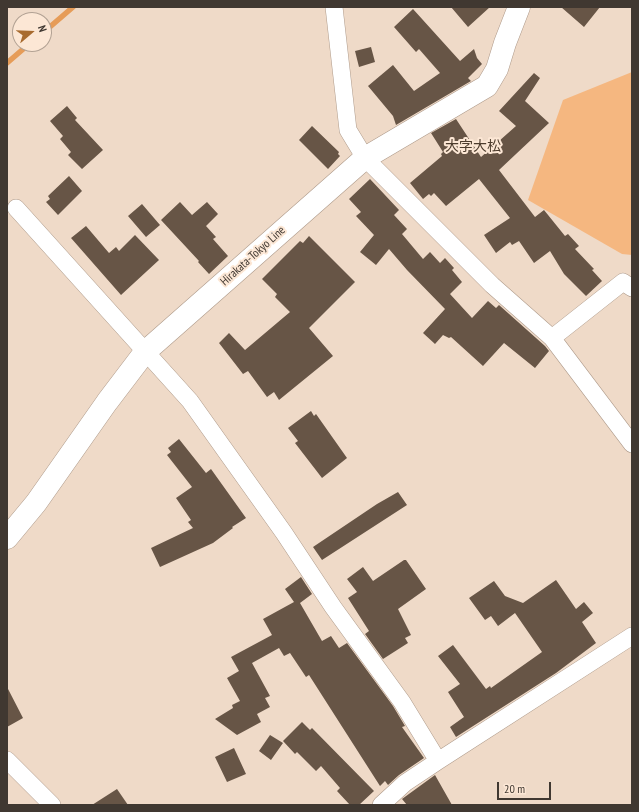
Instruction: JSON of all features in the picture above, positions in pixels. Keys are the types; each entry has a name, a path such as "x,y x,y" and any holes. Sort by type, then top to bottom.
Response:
{"main road":[{"name":"Hirakata-Tokyo Line","path":"7,538 36,503 106,402 145,352 365,158 487,86 497,69 519,7"}],"street":[{"path":"334,7 348,130 365,158 492,285 552,338 632,444"},
{"path":"16,208 190,401 284,533 332,606 402,702 438,761"},
{"path":"552,338 623,282 632,288"},
{"path":"381,805 406,783 438,761 632,636"},
{"path":"7,760 52,805"}],"shaded area":[{"path":"632,72 632,255 622,254 528,200 563,100"}],"building":[{"path":"451,7 490,7 468,27"},
{"path":"561,7 600,7 584,27"},
{"path":"413,9 460,61 474,49 477,58 482,64 468,78 471,81 396,125 393,116 368,86 393,65 414,91 440,73 419,49 416,52 394,27"},
{"path":"371,47 375,62 359,67 355,51"},
{"path":"534,73 540,78 525,101 549,123 499,170 535,217 544,210 565,236 568,234 579,246 575,249 594,269 592,270 602,281 586,296 564,274 550,251 534,263 519,241 512,245 510,242 496,253 484,235 510,218 479,179 446,206 434,193 431,196 429,194 423,199 410,183 442,156 441,154 443,152 431,133 456,119 481,157 516,126 499,111"},
{"path":"67,106 77,118 75,120 103,150 82,169 68,155 71,152 60,139 63,136 50,121"},
{"path":"312,126 339,152 338,154 340,156 328,169 299,140"},
{"path":"69,176 82,191 58,215 46,202 50,199 48,196"},
{"path":"370,179 399,210 394,215 407,229 402,234 423,259 430,252 440,263 445,258 454,268 452,270 462,282 450,294 472,318 488,301 496,308 499,305 545,346 549,351 535,368 504,343 483,366 451,337 449,338 443,335 435,344 423,333 445,309 389,249 376,265 360,252 374,235 356,216 361,212 349,199"},
{"path":"180,202 192,215 207,202 218,214 206,226 216,237 213,239 228,256 209,274 161,220"},
{"path":"142,204 160,225 146,237 128,216"},
{"path":"86,226 109,253 116,247 119,251 135,235 159,260 121,295 71,238"},
{"path":"309,236 355,282 309,328 333,356 279,400 274,392 267,397 248,371 243,374 219,343 229,333 245,350 290,312 275,297 277,294 262,279 300,241 303,243"},
{"path":"311,411 314,416 316,414 347,458 322,478 295,443 298,441 288,428"},
{"path":"179,439 206,473 211,469 246,518 232,527 233,528 213,543 160,567 151,548 193,528 188,522 191,520 176,498 192,487 167,455 171,452 168,448"},
{"path":"398,492 407,505 322,560 313,547 377,504"},
{"path":"406,560 426,589 398,609 411,635 405,638 408,643 383,659 365,634 369,631 348,598 357,592 347,579 363,567 373,581"},
{"path":"301,577 312,594 300,603 322,641 331,636 339,648 347,643 393,706 405,726 402,727 424,758 399,775 388,785 385,781 380,786 309,675 306,677 290,653 284,656 279,648 252,663 270,696 265,698 270,707 257,714 261,722 237,735 215,719 233,708 232,705 240,701 227,678 239,671 231,657 272,635 263,619 294,602 285,589"},
{"path":"556,580 576,609 584,602 593,613 582,622 596,643 556,673 456,737 450,727 464,717 448,692 460,684 438,656 453,645 486,689 490,686 491,688 542,652 515,613 498,626 491,616 485,620 469,598 494,581 505,596 523,603"},
{"path":"7,687 23,718 7,727"},
{"path":"302,722 310,730 312,728 374,791 359,805 350,805 337,791 340,788 321,766 316,771 297,752 295,754 283,741"},
{"path":"270,735 283,743 271,760 259,751"},
{"path":"234,748 246,774 227,782 215,757"},
{"path":"435,775 452,805 407,805 402,799"},
{"path":"117,789 128,805 92,805"}],"waterway":[{"path":"52,25 73,7"},
{"path":"7,63 20,52"}],"district":[{"name":"大字大松","path":"473,147"}]}
